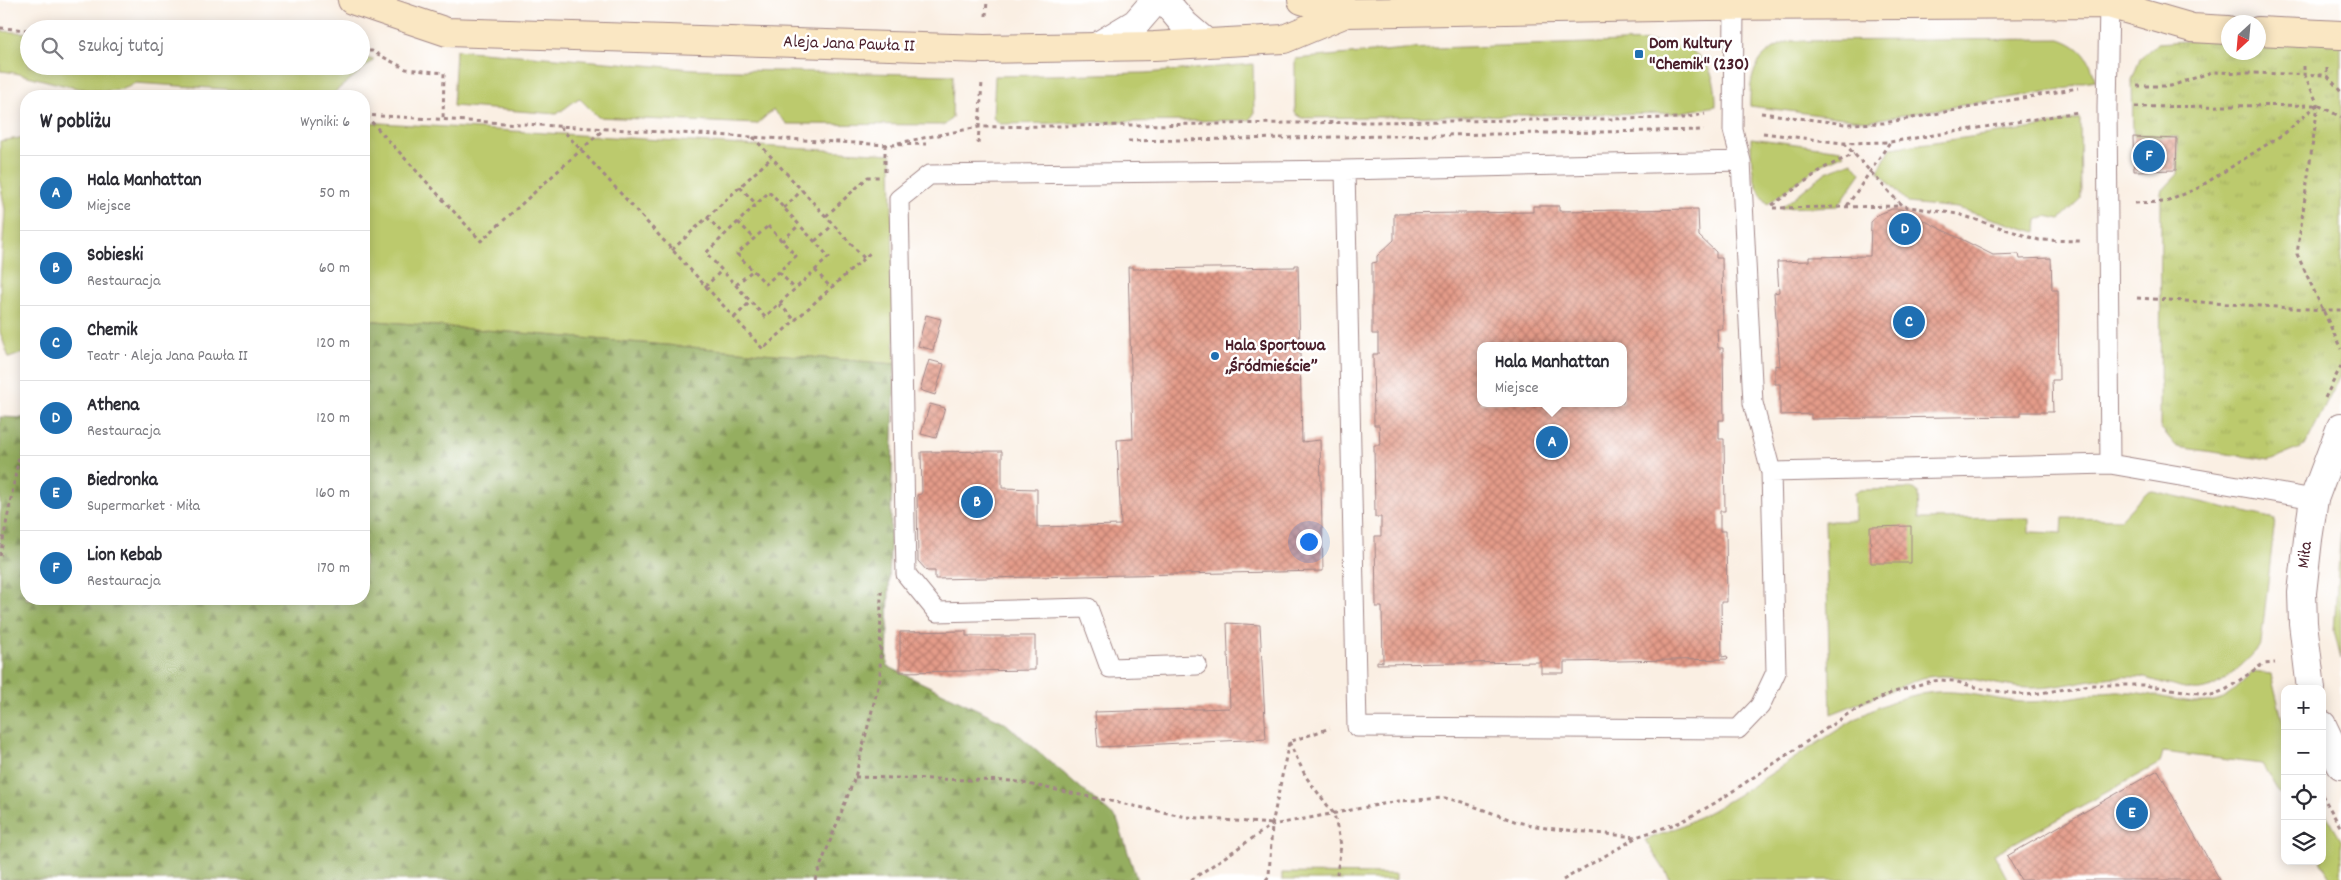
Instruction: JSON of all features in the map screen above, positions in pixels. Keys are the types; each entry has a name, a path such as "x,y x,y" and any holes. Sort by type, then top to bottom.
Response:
{"main road":[{"name":"Aleja Jana Pawła II","path":"352,0 446,32 984,49 1096,47 1284,39 1346,13"},
{"name":"Aleja Jana Pawła II","path":"1302,0 1346,13 1707,3 1734,6 2118,2 2192,28 2221,30"},
{"path":"2266,32 2341,35"}],"street":[{"path":"1096,47 1136,23 1156,0"},
{"path":"1164,0 1185,25 1206,43"},
{"name":"Miła","path":"2310,685 2305,655 2302,593 2314,499 2341,426"},
{"path":"2324,730 2341,765"}],"lane":[{"path":"2110,464 2107,108 2118,2"},
{"path":"1345,170 1357,727 1738,729 1760,706 1776,672 1771,472 1753,403 1741,161 1733,121 1734,6"},
{"path":"1198,665 1110,668 1088,608 937,612 906,574 899,199 929,175 1345,170 1741,161"},
{"path":"1771,472 2110,464 2314,499"}],"path":[{"path":"0,28 20,29"},
{"path":"2305,34 2304,73 2318,105 2297,254 2341,349"},
{"path":"370,52 406,69 444,73 443,120"},
{"path":"1126,141 1733,121 1764,113 1845,124 1884,123 2085,87 2171,86 2212,72 2327,75"},
{"path":"890,145 979,127 1684,118 1733,121 1843,143 1890,142 2107,108 2318,105 2341,117"},
{"path":"2108,204 2166,202 2198,188 2285,133 2318,105"},
{"path":"370,116 890,145 929,144"},
{"path":"370,121 481,241 604,129"},
{"path":"559,127 763,349 900,226"},
{"path":"753,137 864,258"},
{"path":"1847,207 1890,142"},
{"path":"1843,143 1902,206"},
{"path":"968,144 988,144"},
{"path":"1744,206 1772,206 1824,168 1854,154"},
{"path":"672,250 772,158"},
{"path":"826,216 868,177 885,177"},
{"path":"740,187 756,204"},
{"path":"784,208 802,190"},
{"path":"769,192 830,257 766,317 706,253 756,204 769,192"},
{"path":"1773,208 1902,206 1958,214 2039,240 2108,241"},
{"path":"707,217 724,235"},
{"path":"738,222 754,238"},
{"path":"782,241 799,225"},
{"path":"815,242 833,225"},
{"path":"768,226 796,256 766,284 738,254 754,238 768,226"},
{"path":"705,286 722,270"},
{"path":"736,285 753,270"},
{"path":"815,270 831,288"},
{"path":"779,272 795,289"},
{"path":"2109,296 2341,310"},
{"path":"734,318 751,301"},
{"path":"779,304 795,320"},
{"path":"0,556 20,451"},
{"path":"815,880 855,776 880,679 881,581"},
{"path":"1563,880 1636,837 1680,822 1715,803 1848,714 1891,693 1940,680 1954,681 1982,689 2027,695 2091,685 2143,685 2212,695 2227,689 2263,664 2276,663"},
{"path":"1289,742 1328,728 1357,727"},
{"path":"1289,742 1306,777 1334,814 1341,845 1337,874"},
{"path":"1268,879 1272,824 1289,742"},
{"path":"855,776 1013,781 1187,817 1272,824 1400,801 1445,798 1462,802 1517,822 1546,828 1636,837"},
{"path":"2326,802 2341,828"},
{"path":"1191,880 1272,824"}],"green space":[{"path":"0,31 20,32 20,74 0,71"},
{"path":"2221,38 2221,60 2266,60 2266,38 2341,39 2341,375 2305,446 2270,460 2177,447 2160,427 2161,192 2178,174 2178,137 2133,137 2132,80 2140,58 2158,43"},
{"path":"2060,39 2074,45 2084,54 2091,65 2095,80 2083,82 2069,88 1867,121 1750,106 1751,83 1757,65 1770,51 1779,45 1791,41"},
{"path":"1633,42 1674,44 1691,51 1705,62 1713,80 1716,106 1677,113 1302,118 1295,113 1295,59 1405,49"},
{"path":"456,50 694,69 953,75 952,118 945,125 787,124 773,110 757,124 598,117 579,98 557,114 453,106"},
{"path":"1253,64 1254,114 1249,120 1000,124 993,118 995,76 1146,73"},
{"path":"23,75 356,75 337,90 240,90 135,83 122,89 114,90 88,90"},
{"path":"2080,118 2081,199 2060,219 2046,216 2037,220 2036,232 1957,208 1908,203 1878,171 1891,148 2035,128"},
{"path":"370,122 891,154 895,364 370,320"},
{"path":"20,138 20,354 9,358 0,332 0,284 5,210 0,182 0,141"},
{"path":"1751,138 1841,150 1844,154 1820,165 1768,204 1762,197 1755,181"},
{"path":"1852,162 1861,173 1838,206 1781,208 1826,172"},
{"path":"370,320 895,364 887,666 1004,722 1117,819 1137,880 0,880 0,417 20,418 20,605 370,605"},
{"path":"1914,489 1918,492 1919,519 2029,518 2029,532 2062,533 2063,518 2121,519 2147,492 2153,491 2275,519 2261,644 2237,669 2215,685 2201,690 2183,689 2138,677 2110,677 2058,686 2032,688 1950,676 1936,676 1922,678 1831,714 1825,521 1855,521 1854,493 1860,490"},
{"path":"2341,526 2341,659 2334,631"},
{"path":"2253,672 2271,674 2281,715 2281,796 2262,764 2163,752 2160,763 1994,854 2008,880 1671,880 1645,840 1690,822 1732,799 1840,728 1868,712 1912,696 1952,692 2010,701 2036,702 2104,693 2131,692 2185,701 2205,702 2225,697"},
{"path":"2326,814 2341,840 2341,880 2331,880 2322,865 2326,865"},
{"path":"1282,873 1396,874 1396,880 1282,880"}],"building":[{"path":"2133,137 2177,139 2176,170 2134,171"},
{"path":"1533,206 1559,206 1559,211 1698,209 1699,236 1716,252 1716,258 1722,258 1723,329 1717,329 1718,348 1723,348 1724,420 1719,420 1719,439 1724,439 1725,511 1720,511 1720,531 1726,531 1727,602 1721,602 1722,657 1727,656 1728,659 1564,662 1564,673 1541,673 1541,662 1377,664 1377,661 1383,662 1382,607 1376,607 1375,536 1381,536 1381,517 1375,517 1374,445 1380,445 1379,425 1374,425 1373,354 1378,354 1378,334 1372,334 1372,263 1377,262 1377,256 1394,240 1394,214 1533,212"},
{"path":"1892,209 1901,209 1993,255 2019,254 2020,259 2051,258 2052,290 2058,290 2059,380 2052,380 2053,412 2021,412 2021,416 1811,419 1811,414 1780,415 1780,384 1775,384 1775,365 1780,366 1774,293 1779,292 1777,262 1809,261 1809,257 1870,256 1871,222 1877,215"},
{"name":"Hala Sportowa „Śródmieście”","path":"1295,265 1298,265 1302,442 1320,440 1323,571 935,579 935,571 927,571 918,561 917,495 922,492 921,452 1002,451 1002,488 1037,489 1037,527 1121,525 1117,440 1133,439 1128,267 1133,267 1133,269 1295,267"},
{"path":"926,315 941,319 933,350 918,346"},
{"path":"929,360 944,364 935,395 920,390"},
{"path":"930,404 945,408 936,438 921,434"},
{"path":"1911,526 1911,563 1871,563 1870,527"},
{"path":"1227,623 1260,625 1266,739 1098,747 1095,712 1230,708"},
{"path":"966,631 966,636 1035,636 1035,670 900,672 900,632"},
{"path":"2158,770 2220,880 2021,880 2007,856"}],"place":[{"name":"Dom Kultury \"Chemik\" (230)","path":"1639,54"},
{"name":"Lion Kebab","path":"2149,156"},
{"name":"Athena","path":"1905,229"},
{"name":"Chemik","path":"1909,322"},
{"name":"Hala Sportowa „Śródmieście”","path":"1215,356"},
{"name":"Hala Manhattan","path":"1552,442"},
{"name":"Sobieski","path":"977,502"},
{"name":"Biedronka","path":"2132,813"}]}
